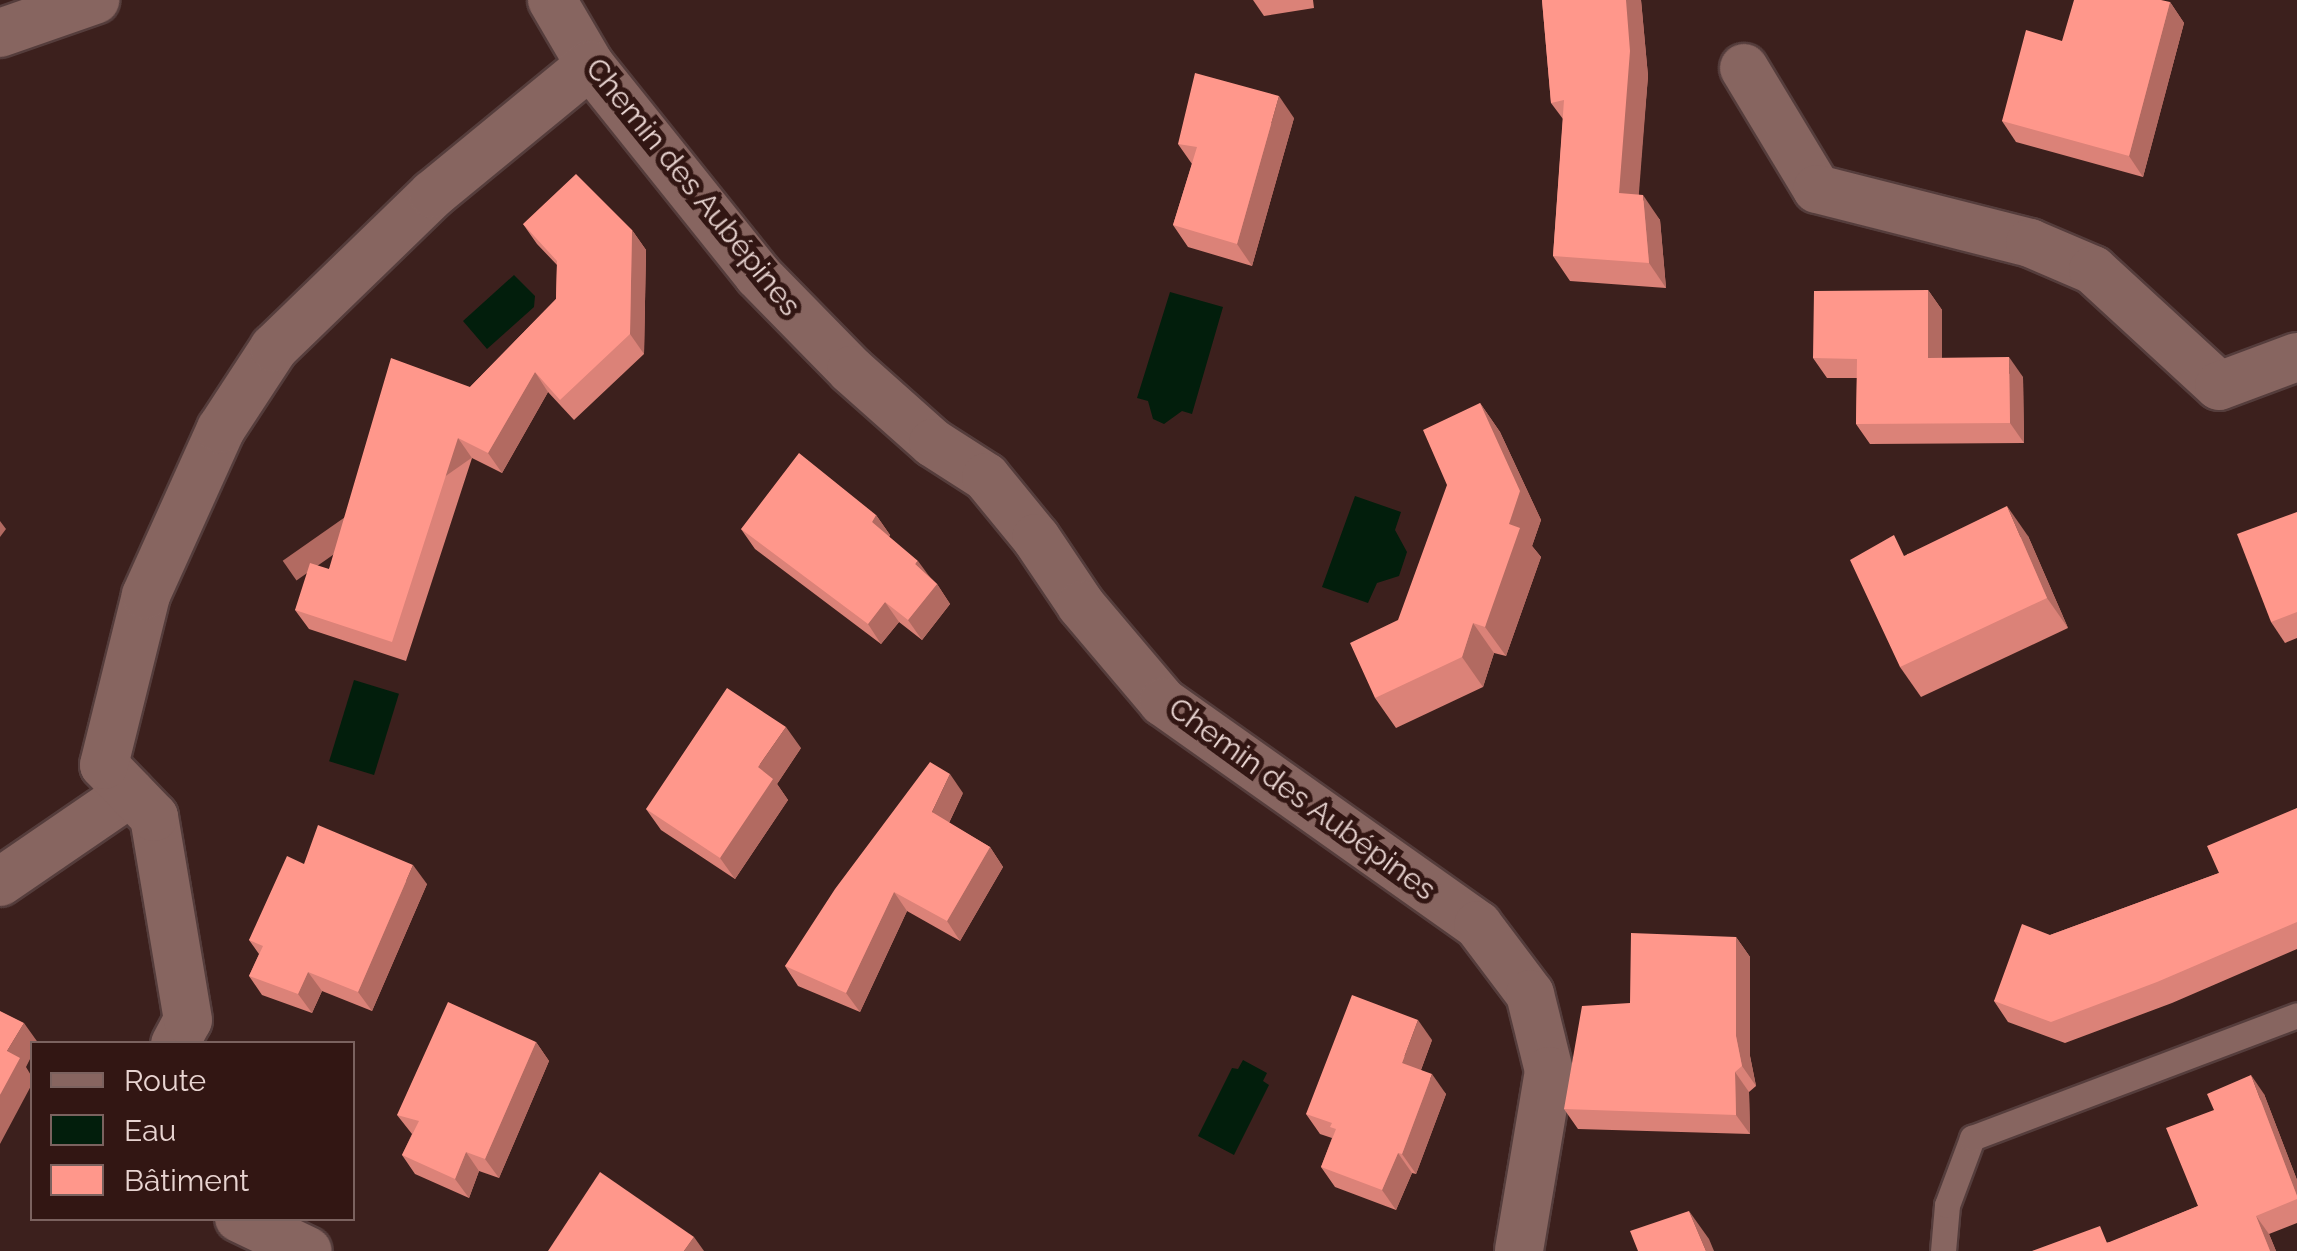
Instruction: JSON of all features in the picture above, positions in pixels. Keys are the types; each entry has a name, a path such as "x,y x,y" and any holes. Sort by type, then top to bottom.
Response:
{"street":[{"path":"0,33 94,0"},
{"name":"Chemin des Aubépines","path":"552,0 590,65 758,275 851,370 932,443 986,477 1036,538 1081,605 1164,702 1478,925 1530,994 1549,1072 1519,1251"},
{"path":"177,1041 188,1020 154,817 104,765 146,595 221,428 274,348 432,194 590,65"},
{"path":"1744,68 1817,188 2030,243 2093,270 2220,386 2297,357"},
{"path":"0,882 130,792"},
{"path":"246,1221 308,1251"}],"lane":[{"path":"1942,1251 1947,1206 1972,1138 2297,1015"}],"water":[{"path":"514,275 535,296 534,307 487,349 463,321"},
{"path":"1170,292 1223,307 1192,414 1182,411 1164,424 1153,419 1148,401 1137,398"},
{"path":"1355,496 1401,512 1395,530 1407,552 1399,576 1377,583 1368,603 1322,587"},
{"path":"354,680 399,694 374,775 329,761"},
{"path":"1243,1060 1267,1073 1263,1081 1269,1085 1234,1155 1198,1136 1232,1068 1238,1069"}],"building":[{"path":"1542,0 1626,0 1630,51 1619,193 1643,195 1649,263 1553,256 1564,100 1551,103"},
{"path":"2074,0 2170,2 2129,156 2002,121 2026,30 2062,41"},
{"path":"1195,73 1279,96 1237,244 1173,225 1197,147 1178,144"},
{"path":"576,174 632,230 630,334 560,400 535,372 488,453 458,438 392,642 295,610 310,563 329,569 391,358 470,387 556,299 557,261 523,224"},
{"path":"1928,290 1928,358 2009,357 2010,423 1856,424 1857,359 1813,358 1814,291"},
{"path":"1480,403 1520,491 1509,524 1520,528 1485,627 1473,623 1462,657 1375,698 1350,643 1398,620 1447,485 1423,430"},
{"path":"799,453 876,515 872,522 918,561 915,564 937,584 908,620 885,602 868,624 741,529"},
{"path":"2007,506 2047,598 1900,667 1850,560 1894,535 1904,556"},
{"path":"2297,512 2297,612 2271,622 2237,534"},
{"path":"727,688 786,727 758,767 773,779 720,858 646,809"},
{"path":"930,762 950,774 932,812 990,847 947,921 894,892 846,993 785,966 835,889"},
{"path":"2297,808 2297,922 2051,1022 1994,1001 2022,924 2050,935 2219,873 2207,846"},
{"path":"318,825 413,865 358,992 308,972 298,994 249,976 263,946 249,940 287,856 304,864"},
{"path":"1631,933 1736,937 1736,1036 1742,1066 1735,1072 1736,1115 1564,1109 1582,1006 1630,1003"},
{"path":"1352,995 1418,1020 1402,1063 1432,1074 1402,1154 1398,1153 1382,1190 1321,1167 1336,1129 1330,1127 1332,1123 1306,1114"},
{"path":"448,1002 536,1042 485,1159 466,1152 455,1179 402,1155 419,1121 397,1115"},
{"path":"0,1011 24,1023 7,1051 20,1058 0,1095"},
{"path":"2251,1075 2297,1196 2256,1216 2270,1251 2032,1251 2100,1226 2107,1243 2198,1206 2166,1128 2214,1110 2207,1094"},
{"path":"600,1172 694,1237 684,1251 548,1251"},
{"path":"1689,1211 1706,1251 1638,1251 1630,1231"}]}
